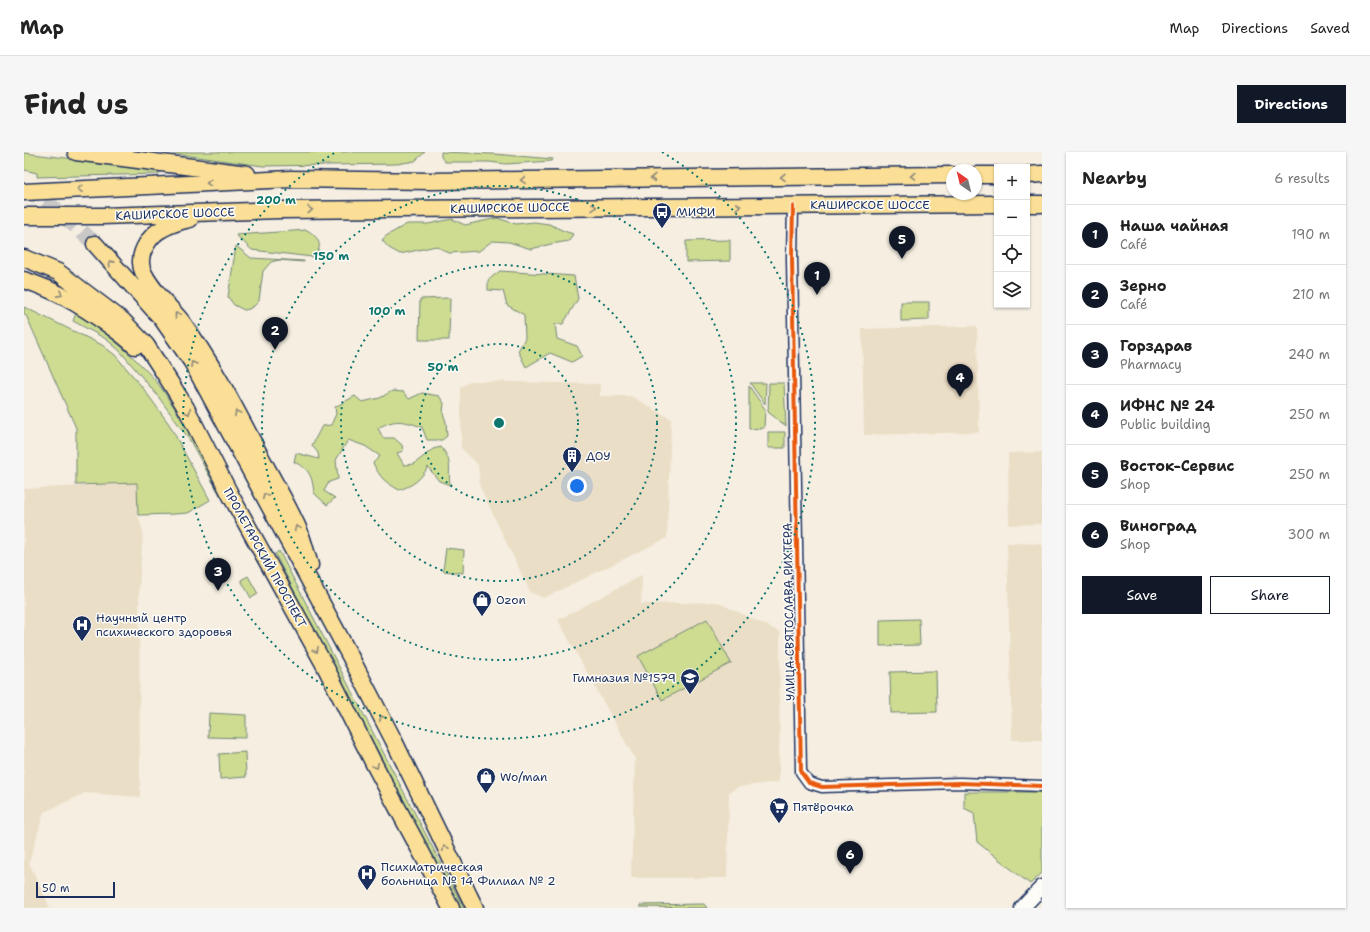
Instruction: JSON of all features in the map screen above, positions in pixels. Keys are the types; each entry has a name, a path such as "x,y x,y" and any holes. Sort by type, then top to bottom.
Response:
{"main road":[{"path":"76,152 290,179"},
{"path":"1030,175 1042,174"},
{"path":"24,192 290,179 439,181 946,175"},
{"path":"982,175 994,175"},
{"name":"КАШИРСКОЕ ШОССЕ","path":"24,216 102,216 288,210 994,204"},
{"path":"1030,204 1042,204"},
{"path":"216,212 160,229 143,250 140,264 148,281 179,318 198,344 221,383 298,529 323,604"},
{"path":"24,227 102,216"},
{"path":"95,244 162,319 192,362 323,604 393,739 474,908"},
{"name":"ПРОЛЕТАРСКИЙ ПРОСПЕКТ","path":"24,258 58,272 124,321 146,345 186,408 230,496 324,666 374,764 451,908"},
{"path":"24,280 58,293 87,309 132,343 168,379"},
{"path":"1022,908 1042,887"}],"street":[{"name":"УЛИЦА СВЯТОСЛАВА РИХТЕРА","path":"793,206 792,258 801,772 809,783 822,787 952,783 1042,786"}],"shaded area":[{"path":"977,326 979,432 864,435 862,329"},
{"path":"472,381 600,384 600,396 631,396 671,419 667,538 544,598 530,592 480,487 478,465 461,448 461,387"},
{"path":"1042,452 1042,524 1009,525 1008,453"},
{"name":"Научный центр психического здоровья","path":"137,483 138,515 143,532 139,589 140,797 85,793 44,812 29,863 50,908 24,908 24,489"},
{"path":"1007,543 1042,544 1042,740 1012,740"},
{"name":"Гимназия №1579","path":"642,575 641,604 717,602 780,632 779,782 738,787 729,792 727,878 631,878 635,759 558,620"}],"green space":[{"path":"162,152 425,152 415,161 397,164 263,166"},
{"path":"441,152 493,154 553,159 552,161 506,164 489,162 445,162 441,157"},
{"path":"24,153 160,169 159,174 37,177 37,173 24,170"},
{"path":"497,218 516,224 534,222 549,224 573,234 569,241 531,249 509,242 492,241 479,251 449,253 436,246 400,254 389,248 382,240 386,236 407,224 428,224 452,219 465,225"},
{"path":"307,230 315,236 319,243 316,254 312,257 252,250 236,235"},
{"path":"730,240 730,261 686,262 686,241"},
{"path":"236,246 251,258 304,261 304,262 279,260 271,262 263,271 259,301 249,309 244,310 234,305 228,297"},
{"path":"500,271 574,276 578,299 563,324 555,324 557,339 577,346 582,356 572,362 550,353 526,367 518,351 525,338 524,315 507,305 503,291 488,290 488,280"},
{"path":"450,298 449,340 419,340 420,299"},
{"path":"901,302 929,302 929,320 901,321"},
{"path":"24,307 102,345 115,355 143,388 169,424 210,500 188,513 138,515 137,483 76,485 76,428 26,315 24,314"},
{"path":"76,313 118,344 157,382 189,432 221,491 221,497 189,439 157,395 120,351 106,339 73,321"},
{"path":"750,383 766,383 765,404"},
{"path":"769,383 784,383 786,426 768,412"},
{"path":"749,386 765,409 764,428 749,429"},
{"path":"392,391 403,392 409,399 422,393 439,396 444,403 443,413 446,422 447,436 442,440 427,440 422,427 405,422 390,423 378,428 383,438 394,438 402,445 403,451 397,453 404,465 414,464 433,449 441,447 449,461 450,485 439,481 428,467 416,482 399,490 383,479 373,463 380,456 365,446 348,440 336,460 338,479 329,482 324,491 335,498 327,505 314,493 311,478 307,470 294,462 296,453 319,459 318,453 312,445 322,426 331,425 336,414 335,407 355,396 362,402 380,398"},
{"path":"768,432 785,432 785,448 768,448"},
{"path":"446,548 464,550 463,573 443,571"},
{"path":"279,551 464,908 459,908 275,554"},
{"path":"248,576 258,594 251,598 241,580"},
{"path":"707,619 731,663 662,700 638,656"},
{"path":"919,619 920,645 880,646 880,620"},
{"path":"936,671 937,712 891,713 890,672"},
{"path":"209,713 246,715 246,738 208,737"},
{"path":"245,752 246,777 220,779 219,754"},
{"path":"964,792 1042,792 1042,873 1030,884 977,842 974,813 964,808"},
{"path":"704,904 707,908 640,907 640,905"}],"tunnel":[{"path":"24,189 53,207 95,244"}],"cycle path":[{"path":"793,206 792,258 801,772 809,783 822,787 960,783 1042,786"}],"place":[{"name":"МИФИ","path":"662,229"},
{"name":"Восток-Сервис","path":"902,259"},
{"name":"Наша чайная","path":"817,295"},
{"name":"Зерно","path":"275,350"},
{"name":"ИФНС № 24","path":"960,397"},
{"name":"ДОУ","path":"572,473"},
{"name":"Горздрав","path":"218,591"},
{"name":"Ozon","path":"482,617"},
{"name":"Научный центр психического здоровья","path":"82,642"},
{"name":"Гимназия №1579","path":"690,695"},
{"name":"Wo/man","path":"486,794"},
{"name":"Пятёрочка","path":"779,824"},
{"name":"Виноград","path":"850,874"},
{"name":"Психиатрическая больница № 14 Филиал № 2","path":"367,891"}]}
